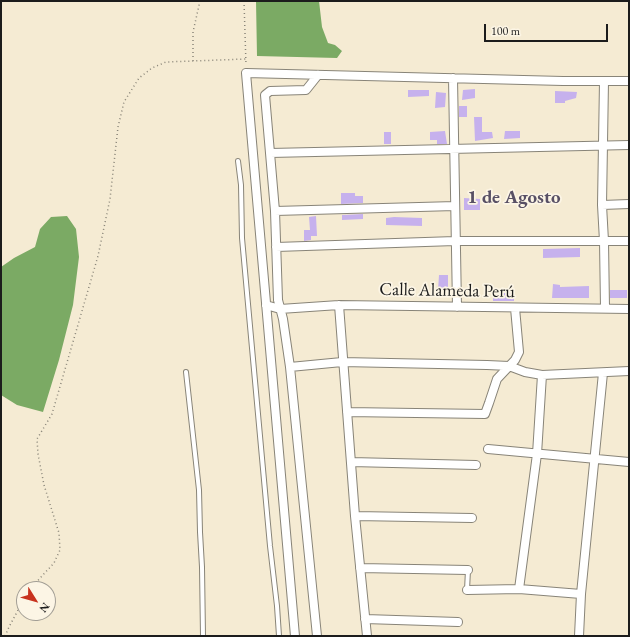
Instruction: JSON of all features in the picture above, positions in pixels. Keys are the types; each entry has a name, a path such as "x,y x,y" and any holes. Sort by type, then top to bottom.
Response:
{"street":[{"path":"295,636 246,73 629,81"},
{"path":"318,75 306,90 270,91 265,95 274,211 278,300 290,367 318,636"},
{"path":"453,78 457,307"},
{"path":"604,81 602,204 605,308"},
{"path":"270,153 629,144"},
{"path":"602,204 629,204"},
{"path":"274,211 455,206"},
{"path":"276,247 455,241 629,241"},
{"name":"Calle Alameda Perú","path":"266,305 280,309 339,305 629,309"},
{"path":"339,305 342,362 355,516 367,636"},
{"path":"347,412 485,414 497,379 516,360 519,352 515,308"},
{"path":"290,367 342,362 509,366 525,372 542,375 629,371"},
{"path":"579,636 581,594 603,372"},
{"path":"519,589 537,454 542,375"},
{"path":"488,449 594,460 629,462"},
{"path":"351,462 476,465"},
{"path":"355,516 472,518"},
{"path":"360,568 468,570"},
{"path":"467,590 519,589 581,594"},
{"path":"365,619 458,622"}],"lane":[{"path":"238,161 241,185 242,238 279,636"},
{"path":"186,372 199,490 203,636"},
{"path":"467,590 468,570"}],"path":[{"path":"193,61 193,32 200,1"},
{"path":"244,1 246,73"},
{"path":"37,581 54,563 60,550 59,533 44,485 38,454 37,439 52,414 98,256 110,199 118,127 124,102 139,78 152,68 166,62 246,59"},
{"path":"5,636 16,613"}],"green space":[{"path":"256,1 319,1 322,27 328,43 335,45 342,51 337,58 257,56"},
{"path":"67,216 76,229 79,257 73,305 59,360 43,412 17,405 1,395 1,267 35,247 40,229 51,217"}],"building":[{"path":"475,89 475,98 462,100 463,90"},
{"path":"408,90 429,90 429,96 408,97"},
{"path":"555,91 577,92 576,98 565,101 565,103 555,103"},
{"path":"436,92 446,93 445,107 435,108"},
{"path":"459,106 467,106 467,117 459,117"},
{"path":"474,117 482,117 482,132 492,132 493,138 475,141"},
{"path":"445,131 447,144 437,144 437,140 430,140 430,132"},
{"path":"505,131 520,131 520,138 504,139"},
{"path":"384,132 391,132 391,144 384,144"},
{"path":"341,193 355,193 355,196 363,196 363,203 341,204"},
{"path":"464,198 480,199 480,210 464,210"},
{"path":"363,214 363,219 342,220 342,215"},
{"path":"316,216 317,236 311,236 311,240 304,241 304,230 310,230 309,217"},
{"path":"386,218 422,218 422,226 386,225"},
{"path":"580,248 580,257 543,258 543,249"},
{"path":"439,275 448,275 448,291 438,291"},
{"path":"553,284 560,285 560,287 589,286 589,298 552,298"},
{"path":"610,290 627,290 627,298 610,298"},
{"path":"493,293 514,293 514,301 493,301"}],"district":[{"name":"1 de Agosto","path":"514,198"}]}
